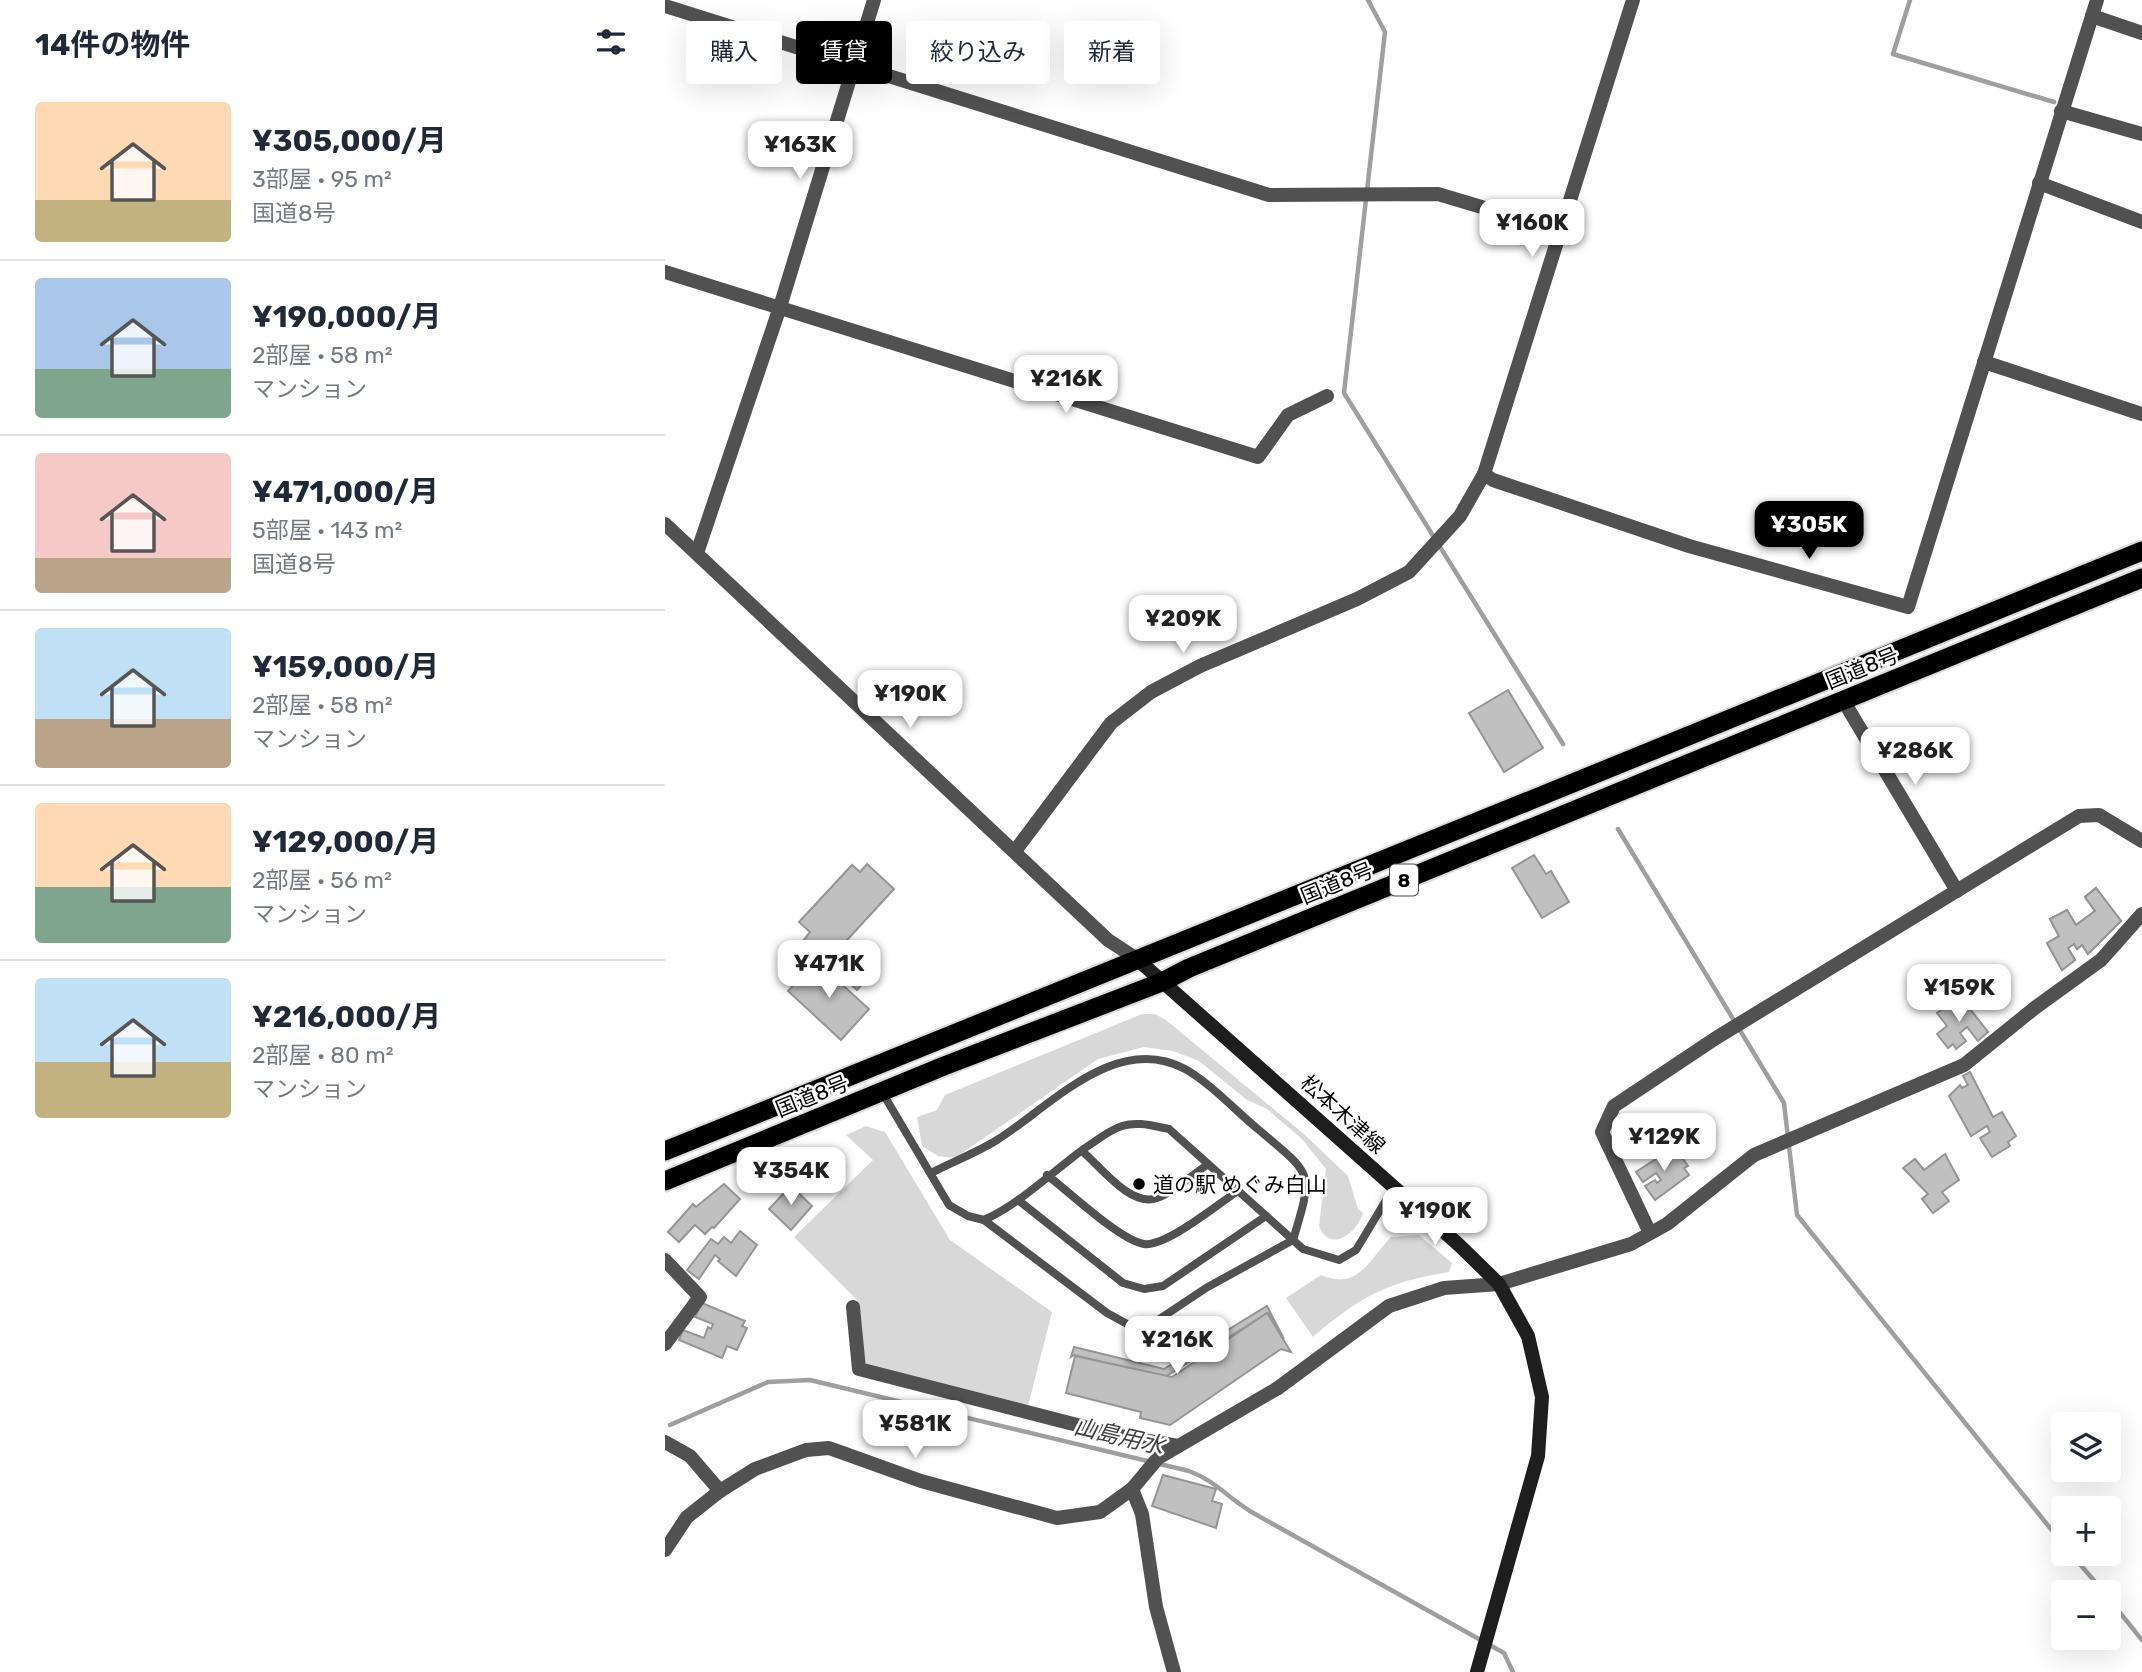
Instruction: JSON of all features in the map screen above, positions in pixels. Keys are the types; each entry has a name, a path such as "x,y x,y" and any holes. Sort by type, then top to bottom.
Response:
{"highway":[{"name":"国道8号","path":"665,1151 1478,824 1773,700 2142,551"},
{"name":"国道8号","path":"665,1181 1162,982 1189,968 2142,578"}],"main road":[{"name":"松本木津線","path":"1137,960 1394,1187 1499,1284 1528,1336 1542,1397 1538,1455 1478,1672"}],"street":[{"path":"867,21 874,0"},
{"path":"1015,851 1111,723 1151,692 1200,666 1409,572 1460,516 1484,474 1633,0"},
{"path":"1484,474 1493,480 1689,546 1908,607 2097,0"},
{"path":"665,6 796,47"},
{"path":"2092,16 2142,33"},
{"path":"892,77 1269,195 1438,194 1559,230"},
{"path":"697,553 781,307 847,84"},
{"path":"2061,111 2142,134"},
{"path":"2039,183 2142,222"},
{"path":"665,272 1258,457 1288,415 1327,396"},
{"path":"1984,362 2142,414"},
{"path":"665,524 1108,940 1137,960"},
{"path":"1843,700 1957,891"},
{"path":"1650,1233 1602,1132 1614,1107 1728,1031 2079,816 2099,815 2142,841"},
{"path":"665,1550 687,1517 720,1491 755,1469 806,1450 829,1448 921,1481 1057,1518 1100,1512 1132,1489 1153,1464 1178,1446 1278,1388 1389,1306 1444,1287 1499,1284 1631,1244 1667,1224 1754,1155 1923,1085 1964,1065 2101,960 2142,914"},
{"path":"665,1260 700,1297 665,1344"},
{"path":"853,1307 859,1369 1120,1436 1178,1446"},
{"path":"665,1442 690,1456 720,1491"},
{"path":"1132,1489 1142,1514 1156,1607 1174,1672"}],"lane":[{"path":"882,1092 930,1173 949,1205 968,1216 984,1220 1107,1313 1129,1325 1149,1326 1206,1287 1293,1240 1308,1192 1303,1167 1185,1069 1156,1059 1131,1059 1099,1069 995,1141 930,1173"},
{"path":"984,1220 1018,1200 1082,1150 1121,1126 1141,1123 1169,1129 1303,1249 1339,1260 1356,1251 1394,1187"},
{"path":"1082,1150 1134,1197 1146,1200 1158,1198 1207,1165"},
{"path":"1047,1175 1127,1238 1145,1245 1165,1239 1238,1191"},
{"path":"1018,1200 1123,1283 1144,1289 1163,1286 1266,1216"}],"shaded area":[{"path":"1142,1014 1155,1014 1166,1020 1305,1135 1348,1176 1358,1209 1363,1213 1349,1233 1343,1238 1330,1239 1319,1226 1326,1169 1302,1139 1267,1109 1247,1100 1199,1061 1173,1051 1144,1047 1098,1059 955,1158 938,1156 922,1146 917,1117 937,1110 945,1095"},
{"path":"866,1126 885,1132 950,1240 1052,1312 1028,1406 870,1367 863,1360 861,1315 857,1300 794,1237 873,1160 846,1135"},
{"path":"1419,1235 1452,1263 1449,1272 1408,1281 1376,1293 1346,1311 1313,1337 1286,1298 1321,1275 1334,1279 1354,1276 1362,1271 1391,1237"}],"building":[{"path":"1508,690 1543,748 1504,772 1469,713"},
{"path":"1534,855 1546,874 1551,871 1569,902 1542,918 1512,868"},
{"path":"867,864 894,889 836,952 866,980 857,990 803,941 810,932 799,922 852,865 860,872"},
{"path":"2096,888 2121,921 2088,954 2082,945 2077,949 2074,944 2068,948 2075,960 2062,970 2047,943 2059,936 2050,919 2067,910 2076,925 2095,911 2085,897"},
{"path":"2096,888 2121,921 2088,954 2082,945 2077,949 2074,944 2068,948 2075,960 2062,970 2047,943 2059,936 2050,919 2067,910 2076,925 2095,911 2085,897"},
{"path":"816,961 869,1009 841,1040 788,991"},
{"path":"1960,996 1988,1032 1978,1041 1967,1027 1960,1033 1966,1041 1956,1049 1953,1044 1948,1048 1937,1034 1947,1026 1937,1013"},
{"path":"1970,1072 1993,1117 2002,1112 2016,1136 2008,1142 2010,1146 1992,1157 1980,1138 1990,1132 1987,1126 1971,1136 1949,1096 1960,1085 1962,1088 1968,1085 1963,1076"},
{"path":"1674,1147 1688,1166 1684,1168 1689,1175 1655,1200 1645,1186 1655,1180 1657,1183 1661,1180 1656,1173 1643,1182 1636,1172"},
{"path":"1945,1154 1959,1180 1942,1192 1949,1201 1933,1213 1922,1199 1928,1194 1903,1168 1915,1159 1924,1170"},
{"path":"787,1182 812,1206 791,1230 769,1209 786,1191 783,1186"},
{"path":"724,1184 740,1199 714,1228 705,1234 695,1225 679,1242 668,1232 693,1204 696,1207"},
{"path":"740,1231 757,1245 736,1276 718,1261 720,1259 715,1255 699,1279 687,1270 711,1239 718,1244 724,1237 731,1243"},
{"path":"702,1303 745,1321 742,1326 747,1328 737,1350 727,1346 722,1358 679,1340 683,1330 704,1338 708,1327 711,1329 713,1324 695,1317"},
{"path":"1267,1306 1284,1339 1268,1313 1165,1377 1074,1355 1071,1357 1074,1347 1164,1369"},
{"path":"1267,1313 1291,1352 1281,1349 1170,1425 1140,1418 1141,1412 1066,1393 1075,1356 1172,1377"},
{"path":"1163,1475 1216,1489 1212,1501 1222,1504 1216,1528 1152,1506"}],"waterway":[{"path":"1368,0 1385,32 1344,393 1563,744"},
{"path":"1910,0 1893,54 2054,102"},
{"path":"1618,829 1784,1103 1797,1215 2051,1529"},
{"name":"山島用水","path":"670,1425 768,1382 810,1380 1189,1471 1207,1480 1255,1514 1504,1653 1513,1672"},
{"path":"2081,1566 2094,1580"},
{"path":"2121,1614 2142,1640"}],"place":[{"name":"道の駅 めぐみ白山","path":"1139,1184"}]}
